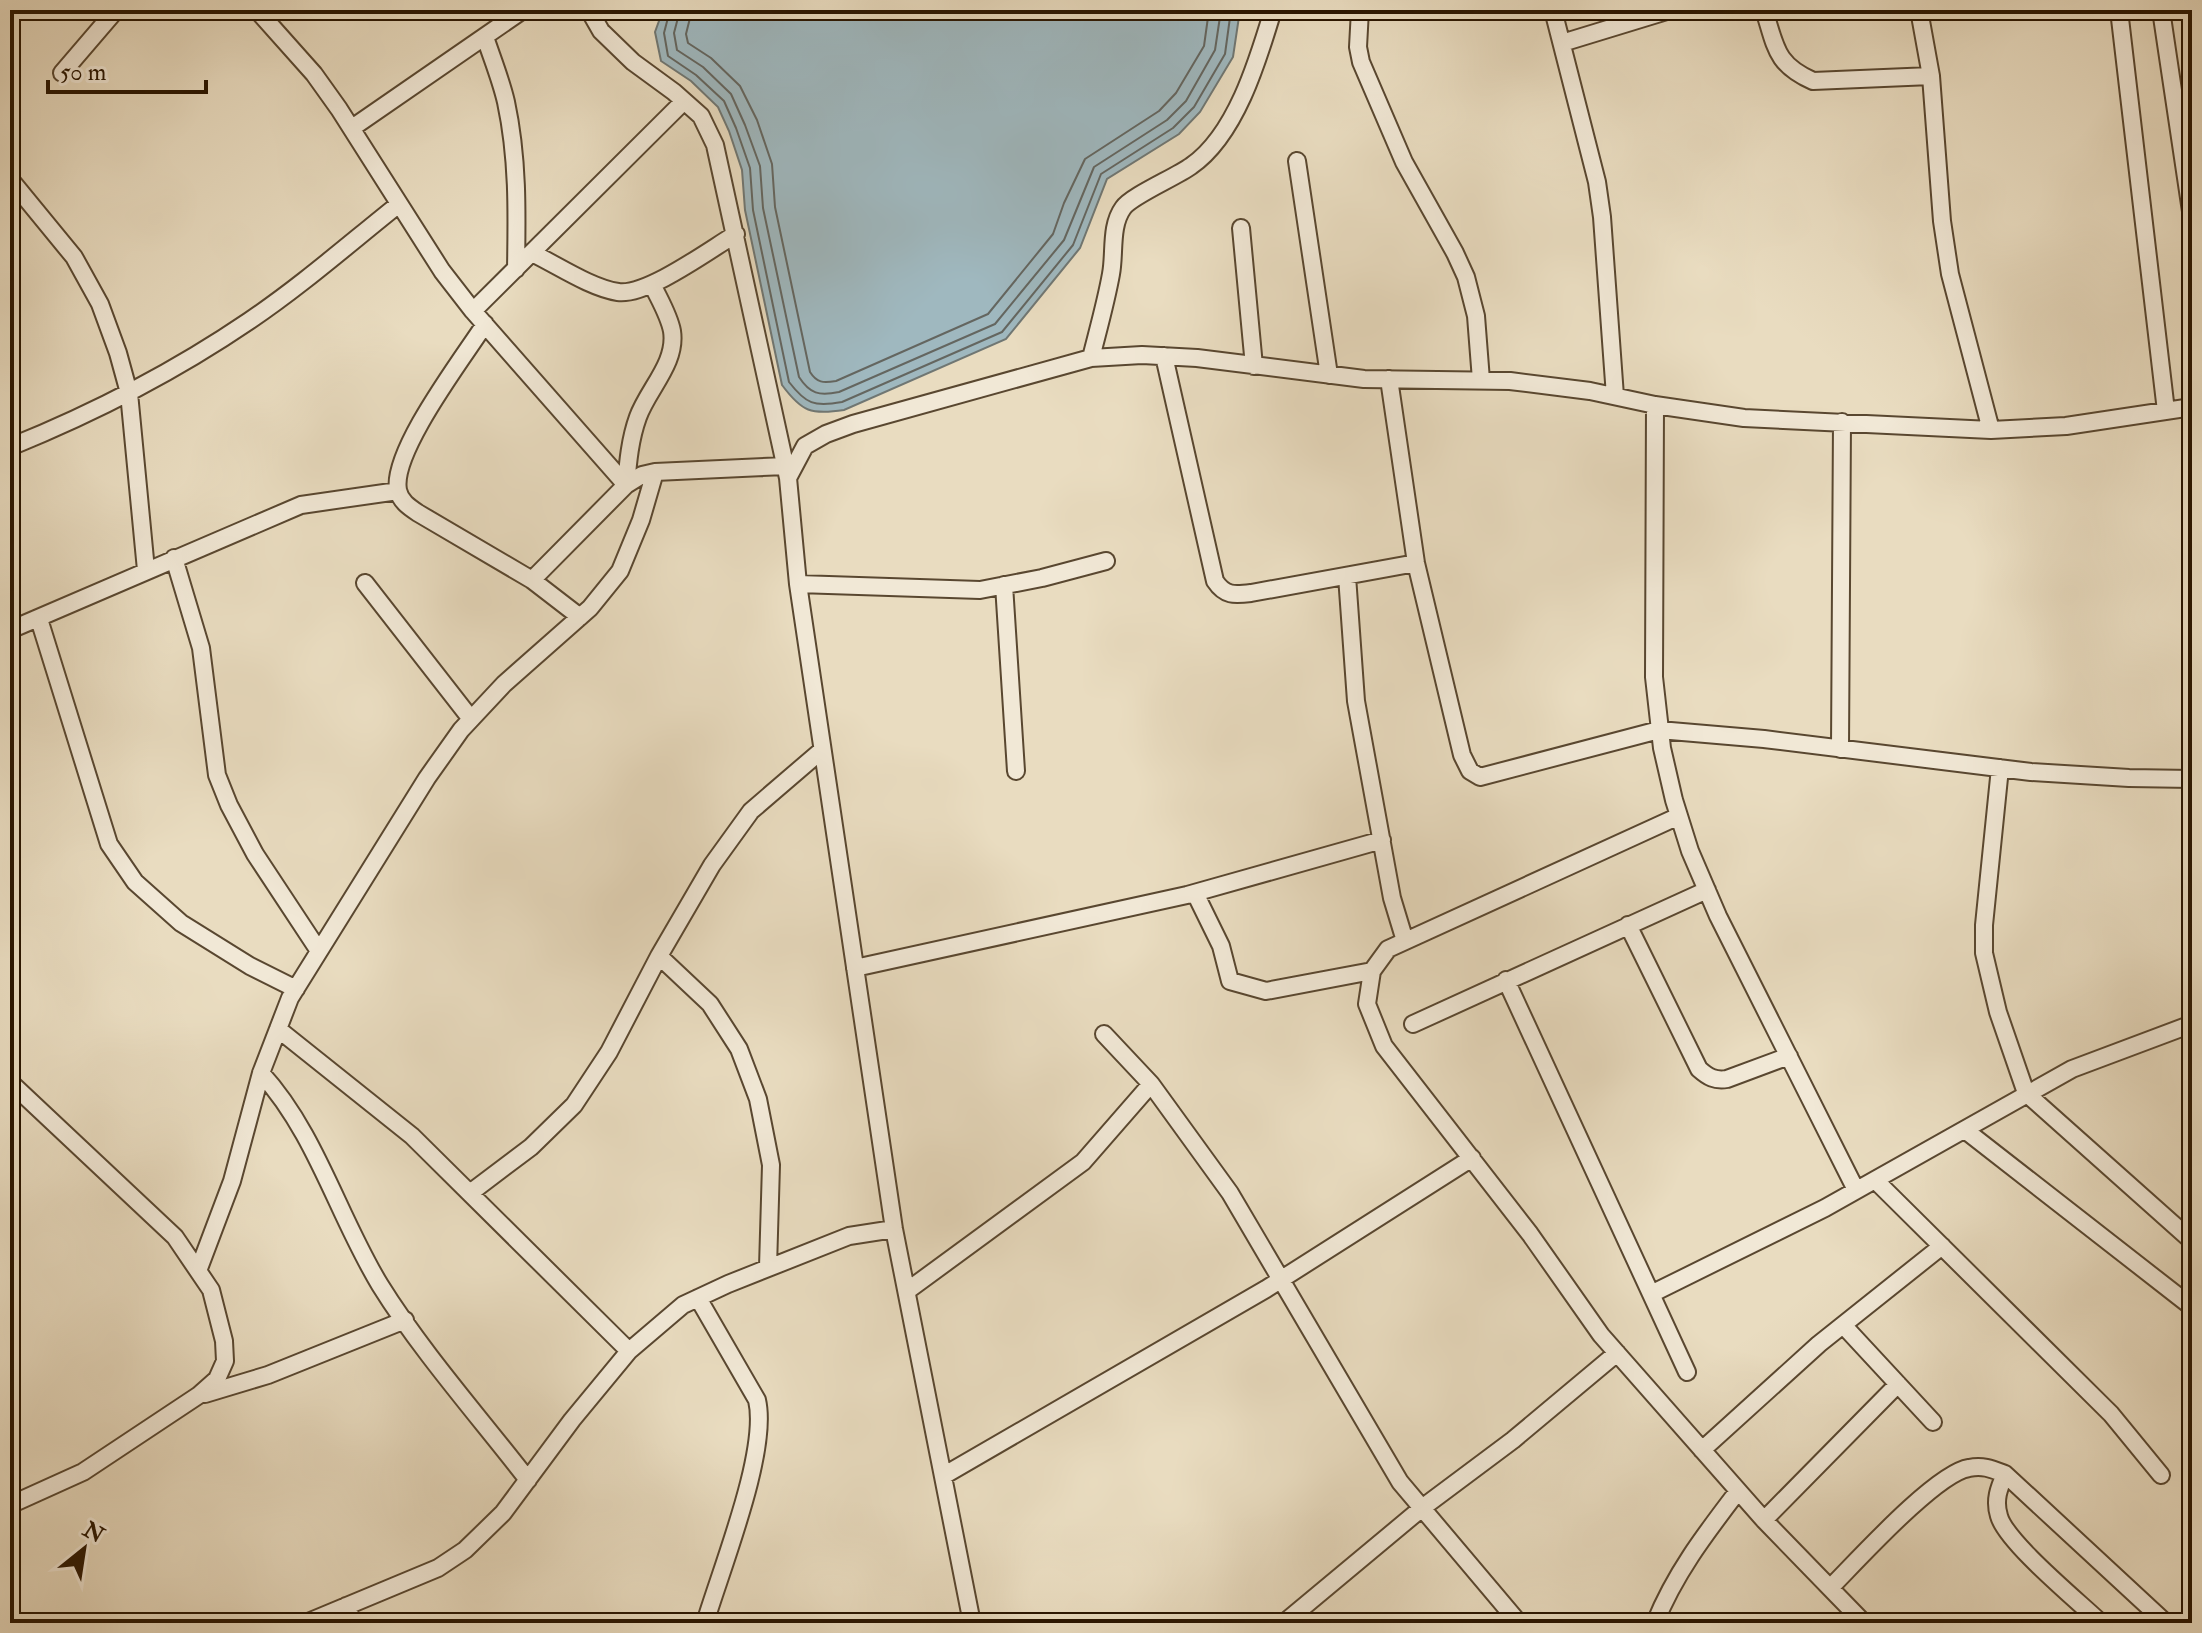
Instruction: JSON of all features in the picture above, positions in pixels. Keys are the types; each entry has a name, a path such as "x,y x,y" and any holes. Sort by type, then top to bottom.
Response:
{"street":[{"path":"62,73 116,10"},
{"path":"257,10 314,74 352,128 442,271 473,311 626,485"},
{"path":"352,128 523,10"},
{"path":"575,10 633,62 701,116 715,145 787,472 798,584 894,1229 972,1623"},
{"path":"589,10 601,31"},
{"path":"1091,358 1112,270 1115,225 1124,206 1193,165 1215,143 1232,116 1261,49 1273,10"},
{"path":"1360,10 1358,47 1361,62 1404,162 1455,253 1473,297 1481,380"},
{"path":"1553,10 1599,194 1615,396"},
{"path":"1562,43 1670,10"},
{"path":"1764,10 1784,64 1813,81 1931,76"},
{"path":"1919,10 1931,76 1942,221 1950,274 1991,430"},
{"path":"2119,10 2166,411"},
{"path":"2161,10 2192,218"},
{"path":"485,37 505,98 515,155 518,190 516,269"},
{"path":"473,311 684,101"},
{"path":"1297,161 1329,375"},
{"path":"10,179 74,257 100,304 118,353 129,393 146,570"},
{"path":"10,447 81,419 250,320 399,204"},
{"path":"1241,228 1254,366"},
{"path":"532,253 600,286 618,292 635,292 736,234"},
{"path":"626,485 634,429 672,347 672,331 652,284"},
{"path":"485,324 407,446 399,473 398,491 404,503 418,513 532,580 580,617"},
{"path":"1164,356 1215,581 1222,591 1233,595 1251,593 1416,563"},
{"path":"787,472 805,446 826,434 1091,358 1164,356 1329,375 1481,380 1550,386 1744,418 1991,430 2066,426 2192,407"},
{"path":"1389,379 1416,563 1462,755 1470,771 1480,777 1659,730 2000,768 2129,778 2192,779"},
{"path":"1655,405 1654,677 1659,730 1679,816 1707,890 1750,982 1856,1190"},
{"path":"1840,749 1842,422"},
{"path":"532,580 626,485 642,475 655,472 787,472"},
{"path":"198,1271 232,1181 261,1073 296,989 427,778 471,719 504,684 607,590 620,571 641,520 655,472"},
{"path":"10,630 301,505 398,491"},
{"path":"174,558 201,648 217,775 255,854 319,951"},
{"path":"798,584 980,590 1106,561"},
{"path":"1347,576 1356,701 1392,898 1405,941"},
{"path":"365,583 471,719"},
{"path":"1004,585 1016,771"},
{"path":"39,619 109,844 135,882 181,923 250,966 296,989"},
{"path":"470,1193 531,1147 574,1105 609,1052 659,956 712,865 751,811 822,750"},
{"path":"2000,768 1984,925 1984,953 1998,1012 2026,1093 2192,1241"},
{"path":"1679,816 1388,949 1372,971 1367,1004 1384,1046 1617,1353 1764,1520 1864,1623"},
{"path":"855,968 1195,893 1382,840"},
{"path":"1413,1024 1707,890"},
{"path":"1195,893 1221,946 1230,981 1266,991 1372,971"},
{"path":"1628,925 1699,1069 1706,1076 1717,1081 1727,1079 1789,1056"},
{"path":"659,956 710,1004 739,1049 758,1099 771,1165 768,1267"},
{"path":"1506,980 1687,1372"},
{"path":"1651,1294 1875,1180 2072,1069 2192,1024"},
{"path":"278,1029 412,1136 629,1351"},
{"path":"1104,1034 1151,1084 1230,1193 1400,1482 1519,1623"},
{"path":"261,1073 279,1092 295,1118 352,1237 381,1287 528,1480"},
{"path":"10,1082 175,1237 211,1290 224,1341 225,1361 217,1379 199,1395 83,1472 10,1505"},
{"path":"907,1291 1083,1162 1151,1084"},
{"path":"1965,1130 2192,1307"},
{"path":"943,1476 1279,1280 1472,1158"},
{"path":"1875,1180 2111,1414 2161,1475"},
{"path":"306,1623 438,1568 465,1550 503,1513 572,1420 629,1351 683,1305 768,1267 849,1236 894,1229"},
{"path":"1702,1450 1819,1344 1942,1246"},
{"path":"698,1298 757,1400 761,1417 757,1447 741,1509 705,1623"},
{"path":"199,1395 268,1375 405,1320"},
{"path":"1844,1326 1933,1422"},
{"path":"1284,1623 1422,1508 1513,1440 1617,1353"},
{"path":"1764,1520 1898,1384"},
{"path":"1830,1588 1905,1512 1946,1479 1966,1468 1988,1467 2005,1474 2166,1623"},
{"path":"2005,1474 1996,1501 2000,1520 2018,1544 2101,1623"},
{"path":"1655,1623 1667,1594 1692,1551 1738,1491"},
{"path":"346,1606 354,1623"}],"water":[{"path":"663,10 1240,10 1233,57 1200,112 1179,134 1107,179 1080,248 1006,339 844,410 823,412 808,410 795,401 782,385 745,210 742,170 718,107 691,81 661,61 655,32"}]}
